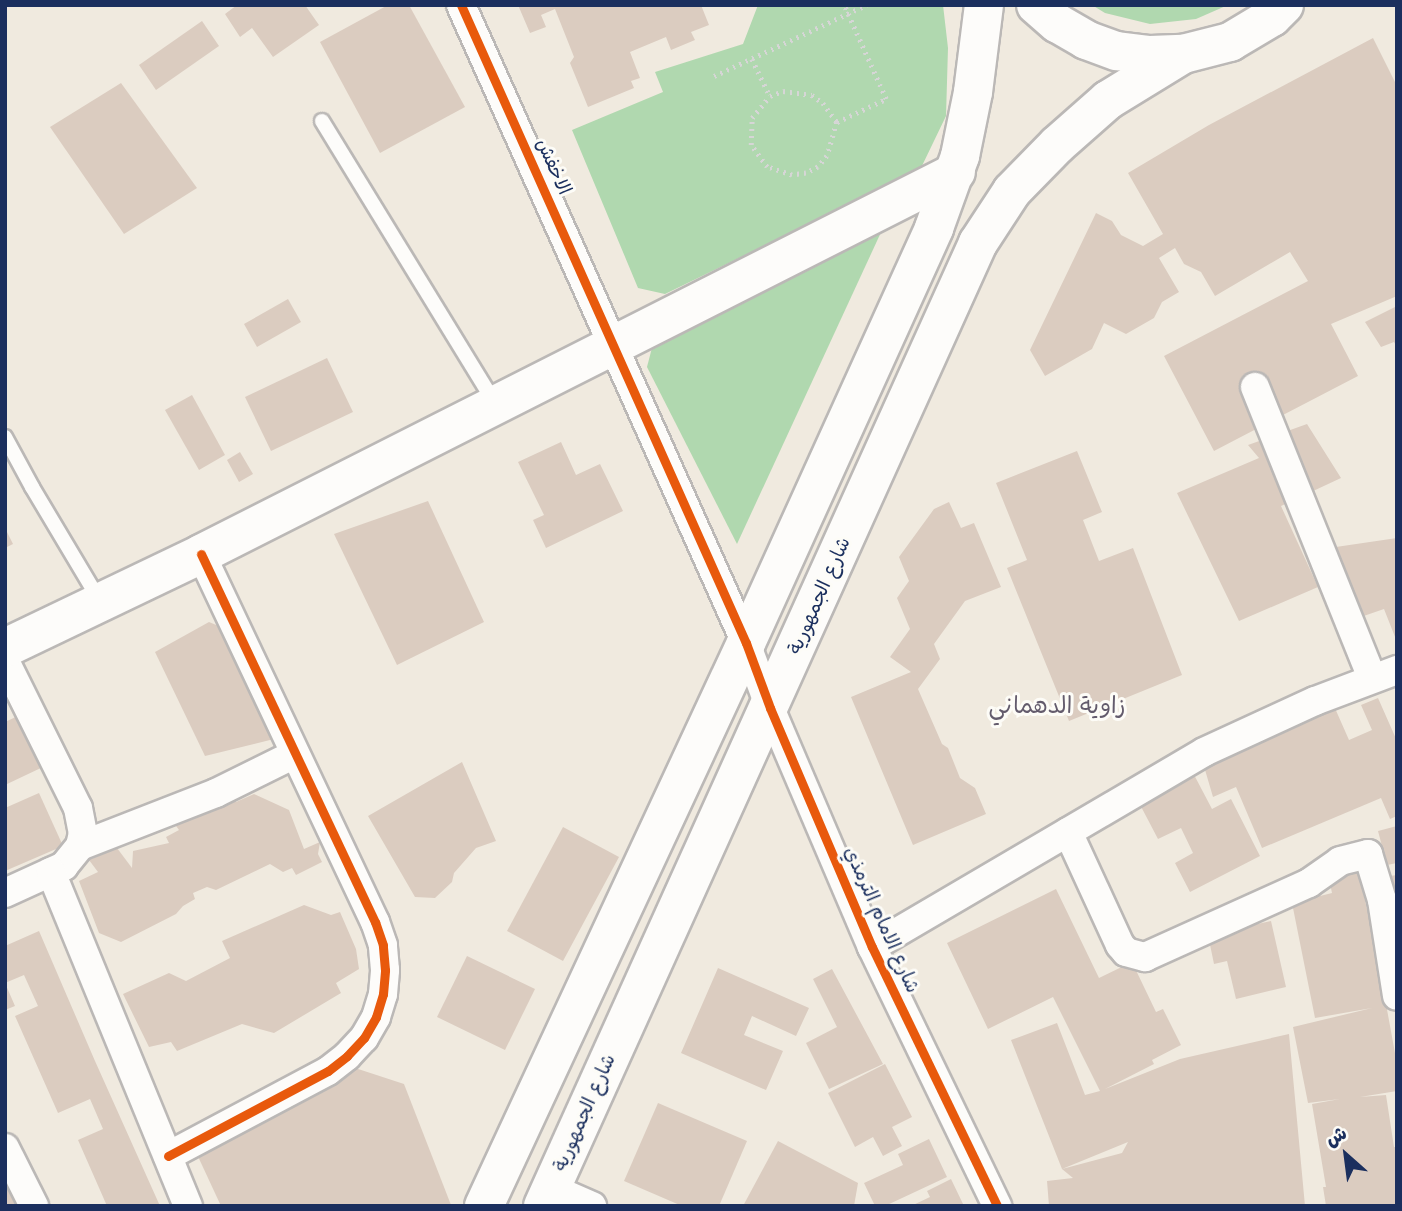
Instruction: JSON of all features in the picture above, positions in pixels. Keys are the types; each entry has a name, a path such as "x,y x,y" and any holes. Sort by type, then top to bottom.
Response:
{"main road":[{"path":"484,1206 746,643 934,229 956,172 973,92 984,5"},
{"path":"1036,5 1057,23 1086,40 1117,51 1150,55 1183,54 1230,42 1278,11 1315,5"},
{"name":"شارع الجمهورية","path":"547,1197 978,243 1012,191 1057,145 1108,100 1183,54"},
{"path":"5,648 201,554 956,172"}],"street":[{"name":"الاخفش","path":"461,5 746,643"},
{"path":"872,947 1204,752 1263,723 1384,674 1255,387"},
{"path":"168,1156 328,1071 364,1038 376,1017 383,994 383,945 375,922 201,554"},
{"name":"شارع الامام الترمذي","path":"746,643 770,708 872,947 997,1206"},
{"path":"5,661 83,820 80,846"},
{"path":"5,893 64,866 80,846 216,793 295,754"},
{"path":"1068,832 1120,945 1126,952 1145,957 1309,883 1340,861 1368,854 1382,900 1397,996"},
{"path":"51,872 188,1206"},
{"path":"5,1148 34,1206"},
{"path":"547,1197 592,1206"}],"lane":[{"path":"322,121 495,404"},
{"path":"5,437 101,602"}],"path":[{"path":"837,122 886,99 844,5"},
{"path":"714,76 866,5"},
{"path":"751,59 770,96"},
{"path":"783,91 812,95 823,103 837,122 833,144 818,167 806,173 779,173 757,157 751,145 752,118 770,96 783,91"}],"green space":[{"path":"758,5 943,5 948,48 946,116 920,170 665,294 638,288 572,130 663,92 655,72 743,44"},
{"path":"1092,5 1228,5 1196,19 1150,24 1105,13"},
{"path":"889,215 737,544 647,367 654,340"}],"building":[{"path":"237,5 305,5 319,25 273,57 252,28 240,37 225,14"},
{"path":"388,5 409,5 465,107 380,153 320,42"},
{"path":"518,5 701,5 709,25 691,32 695,40 671,50 666,37 630,52 640,78 631,81 634,88 588,107 570,63 574,57 555,9 541,15 546,27 530,33"},
{"path":"202,21 219,46 156,90 139,65"},
{"path":"1373,38 1397,86 1397,296 1331,324 1358,376 1214,451 1164,356 1308,281 1290,252 1215,296 1201,272 1184,264 1175,248 1159,258 1179,292 1162,302 1154,318 1126,334 1104,323 1092,349 1045,376 1030,350 1096,213 1112,221 1121,235 1143,246 1163,234 1128,173 1209,125"},
{"path":"121,83 197,188 124,234 50,127"},
{"path":"288,299 301,322 257,347 244,324"},
{"path":"1397,306 1397,347 1394,342 1381,347 1365,322"},
{"path":"327,358 353,412 271,451 245,397"},
{"path":"192,395 225,455 199,470 165,410"},
{"path":"1307,424 1341,478 1281,506 1318,587 1239,621 1177,493 1259,458 1248,445"},
{"path":"561,442 576,475 600,464 623,511 546,548 533,520 544,515 518,462"},
{"path":"1077,451 1102,512 1083,520 1099,561 1133,548 1182,675 1069,721 1007,568 1027,560 996,483"},
{"path":"240,452 253,474 239,482 227,460"},
{"path":"428,501 484,622 397,665 334,534"},
{"path":"949,502 961,528 974,523 1001,587 965,601 934,644 940,659 918,689 960,778 975,788 986,814 913,845 851,697 911,672 890,657 910,629 897,598 909,581 899,557 934,509"},
{"path":"5,528 13,544 5,548"},
{"path":"1397,538 1397,642 1384,609 1355,619 1329,548"},
{"path":"209,622 233,632 278,738 205,756 155,652"},
{"path":"1378,698 1397,741 1397,816 1390,819 1381,798 1262,848 1236,787 1213,797 1203,763 1334,706 1349,740 1372,730 1361,705"},
{"path":"20,715 45,766 5,785 5,722"},
{"path":"462,762 496,841 476,848 454,873 452,882 435,898 415,897 368,816"},
{"path":"1191,769 1212,809 1231,799 1260,856 1190,892 1175,863 1193,853 1181,828 1158,839 1136,797"},
{"path":"230,792 236,802 254,794 289,810 304,849 320,842 318,854 322,862 296,875 292,868 283,872 270,864 216,890 207,887 193,893 195,899 176,914 121,942 99,933 79,881 98,872 89,860 117,848 132,868 133,851 169,843 166,837 179,830 171,819"},
{"path":"39,793 63,846 5,871 5,808"},
{"path":"1397,826 1397,863 1387,865 1378,831"},
{"path":"563,827 619,857 563,961 507,931"},
{"path":"1357,867 1389,1000 1386,1004 1397,1064 1397,1091 1360,1097 1386,1095 1394,1147 1397,1147 1397,1206 1326,1206 1323,1187 1326,1187 1312,1104 1340,1099 1308,1103 1293,1027 1372,1008 1315,1018 1292,903 1332,893 1328,874"},
{"path":"1397,875 1397,924 1383,877"},
{"path":"1056,889 1099,978 1132,962 1156,1012 1163,1009 1181,1045 1152,1060 1154,1064 1105,1089 1180,1059 1289,1034 1305,1206 1049,1206 1047,1181 1073,1178 1062,1169 1011,1040 1057,1023 1085,1095 1100,1091 1053,997 988,1029 947,943","holes":["1128,1142 1122,1153 1062,1169"]},
{"path":"304,905 331,915 340,912 356,949 359,969 336,983 341,993 274,1033 242,1024 177,1051 171,1042 149,1047 123,994 169,973 186,981 230,958 222,941"},
{"path":"1271,921 1286,987 1236,999 1227,961 1214,964 1208,935"},
{"path":"39,931 160,1206 107,1206 78,1140 103,1129 90,1099 58,1113 15,1016 38,1006 24,975 5,983 5,946"},
{"path":"467,956 535,989 505,1050 437,1017"},
{"path":"718,968 809,1008 796,1036 752,1016 744,1035 783,1051 766,1090 681,1053"},
{"path":"832,969 883,1064 829,1089 806,1043 837,1027 813,979"},
{"path":"5,983 15,1006 5,1010"},
{"path":"885,1064 912,1117 892,1127 902,1146 883,1156 873,1137 855,1147 828,1093"},
{"path":"352,1067 404,1084 451,1205 221,1206 195,1150"},
{"path":"658,1103 747,1141 719,1206 682,1206 624,1181"},
{"path":"929,1139 947,1177 885,1206 875,1206 864,1183 903,1165 898,1154"},
{"path":"778,1141 858,1183 854,1206 743,1206"},
{"path":"5,1170 20,1206 5,1206"},
{"path":"951,1179 964,1206 911,1206 930,1197 927,1191"}],"cycle path":[{"path":"461,5 746,643 770,708 872,947 997,1206"},
{"path":"168,1156 328,1071 347,1056 364,1038 376,1017 383,994 385,970 383,945 375,922 201,554"}],"district":[{"name":"زاوية الدهماني","path":"1057,706"}]}
